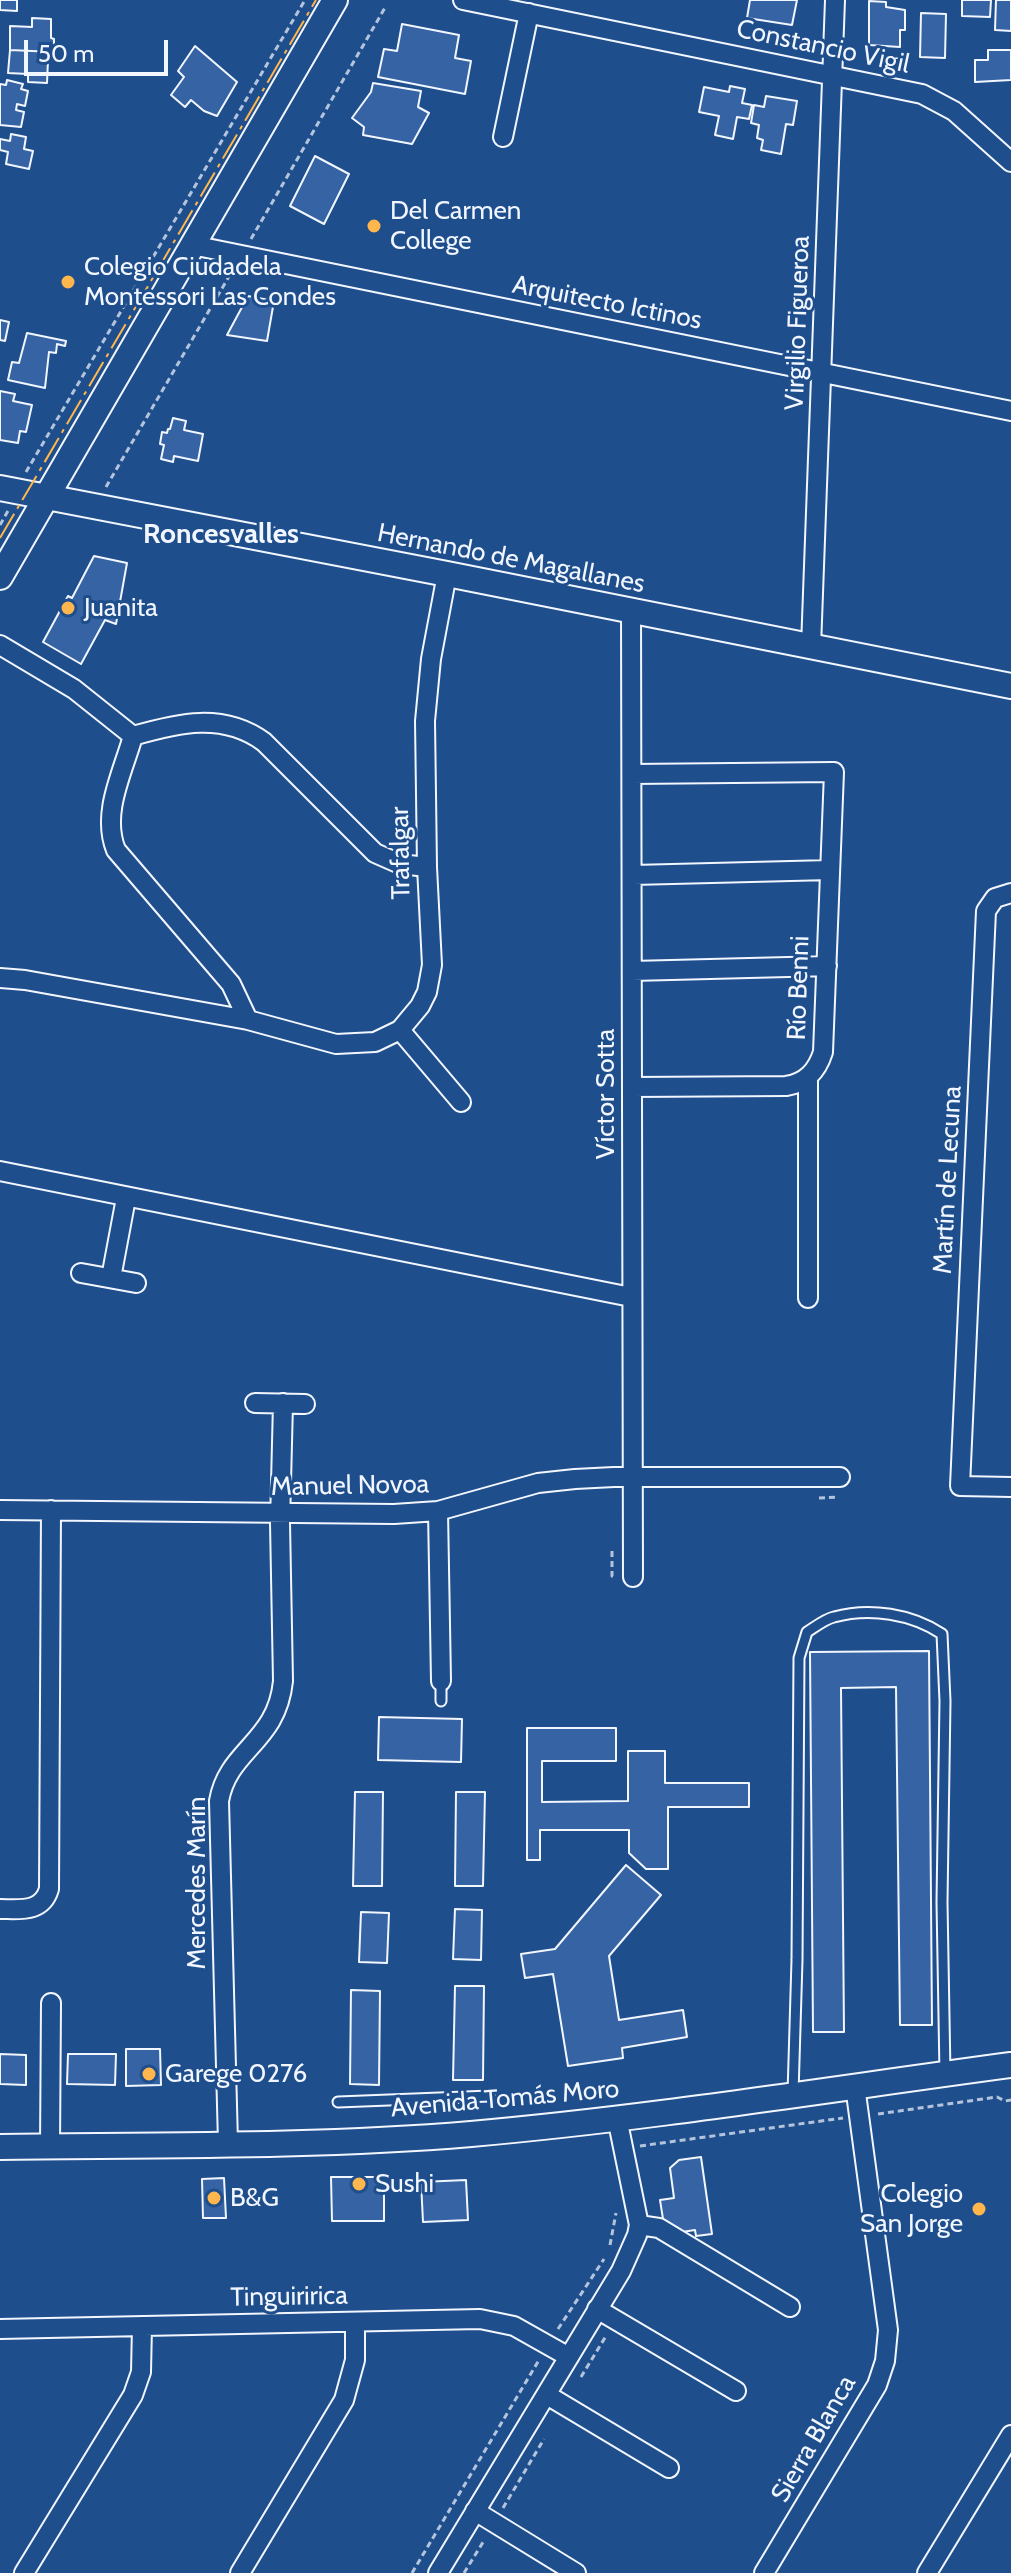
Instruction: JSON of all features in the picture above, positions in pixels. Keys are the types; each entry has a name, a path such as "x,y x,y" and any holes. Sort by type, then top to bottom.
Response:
{"main road":[{"path":"0,577 335,0"},
{"name":"Hernando de Magallanes","path":"7,490 1011,686"},
{"name":"Avenida Tomás Moro","path":"0,2147 338,2141 470,2134 617,2118 1011,2065"}],"street":[{"name":"Constancio Vigil","path":"463,0 904,89 939,102 968,122 1011,162"},
{"name":"Virgilio Figueroa","path":"811,647 835,0"},
{"path":"503,137 529,13"},
{"name":"Arquitecto Ictinos","path":"192,245 1011,411"},
{"name":"Trafalgar","path":"400,1030 420,1006 430,978 432,951 427,867 425,721 431,659 447,574"},
{"name":"Víctor Sotta","path":"631,611 633,1577"},
{"path":"0,645 74,689 133,736"},
{"path":"133,736 164,727 205,722 247,730 264,742 375,853 400,864 427,867"},
{"path":"133,736 112,805 110,836 116,850 231,984 248,1020"},
{"name":"Río Benni","path":"632,774 834,772 823,1052 815,1071 808,1078 808,1298"},
{"path":"633,875 830,870"},
{"name":"Martín de Lecuna","path":"1011,893 995,898 986,911 960,1486 1011,1487"},
{"path":"632,971 827,966"},
{"path":"0,978 248,1020 336,1044 375,1042 400,1030 461,1102"},
{"path":"632,1087 786,1086 808,1078"},
{"path":"0,1171 631,1297"},
{"path":"111,1278 126,1198"},
{"path":"81,1273 136,1283"},
{"path":"255,1403 305,1404"},
{"name":"Mercedes Marín","path":"228,2143 219,1801 228,1772 274,1720 281,1701 283,1403"},
{"name":"Manuel Novoa","path":"0,1510 394,1514 438,1511 538,1483 614,1477 840,1477"},
{"path":"0,1909 33,1908 45,1899 49,1889 51,1510"},
{"path":"438,1511 441,1681"},
{"path":"50,2146 51,2003"},
{"name":"Sierra Blanca","path":"764,2573 877,2385 885,2361 888,2330 855,2086"},
{"path":"438,2573 621,2271 639,2225 617,2118"},
{"path":"639,2225 659,2228 790,2307"},
{"path":"597,2309 736,2391"},
{"name":"Tinguiririca","path":"0,2329 492,2320 514,2326 569,2357"},
{"path":"240,2573 344,2400 355,2360 355,2322"},
{"path":"24,2573 133,2395 141,2372 142,2326"},
{"path":"547,2395 669,2468"},
{"path":"927,2573 1011,2435"},
{"path":"475,2511 576,2573"}],"lane":[{"path":"793,2094 799,1658 807,1632 832,1617 852,1614 894,1614 925,1622 942,1634 945,1701 942,1902 945,2074"},
{"path":"441,1681 441,1701"},
{"path":"338,2102 490,2096"}],"path":[{"path":"0,525 7,490 305,0"},
{"path":"106,487 386,6"},
{"path":"624,2149 997,2097 1011,2100"},
{"path":"412,2573 547,2345 607,2255 613,2238 616,2210"},
{"path":"464,2573 616,2321"}],"building":[{"path":"0,0 17,0 17,11 0,10"},
{"path":"750,0 797,0 792,25 747,18"},
{"path":"962,0 991,0 990,17 962,16"},
{"path":"996,0 1011,0 1011,31 995,30"},
{"path":"869,1 886,2 886,7 905,10 905,30 900,30 900,47 869,45"},
{"path":"921,13 946,14 945,58 920,57"},
{"path":"32,18 51,19 54,52 10,50 10,26 32,27"},
{"path":"402,24 459,35 455,58 471,61 465,94 378,77 384,49 397,51"},
{"path":"195,46 237,82 217,116 204,111 191,100 185,107 171,95 184,77 178,71"},
{"path":"10,50 54,52 54,60 48,60 47,83 28,82 28,74 8,73"},
{"path":"988,50 1011,50 1011,80 975,82 975,60 988,60"},
{"path":"7,80 23,84 21,89 28,91 25,106 17,104 16,110 24,112 21,127 0,125 0,84 6,85"},
{"path":"373,83 421,91 418,107 429,113 412,144 363,135 364,127 352,118 371,92"},
{"path":"730,86 745,89 742,103 752,105 749,119 737,117 733,139 715,135 719,116 699,112 704,87 729,92"},
{"path":"766,96 797,101 793,125 786,124 781,154 761,150 763,140 757,138 759,125 751,123 754,105 764,107"},
{"path":"11,134 26,137 24,149 33,151 29,169 6,164 8,152 0,150 0,139 10,141"},
{"path":"315,156 349,174 324,224 290,206"},
{"path":"248,296 274,301 267,341 227,335"},
{"path":"0,320 9,322 5,341 0,340"},
{"path":"27,333 66,341 65,346 57,344 56,353 49,352 45,388 8,380 12,362 19,363"},
{"path":"0,391 15,394 13,401 32,405 26,432 20,431 18,443 0,440"},
{"path":"173,418 186,421 184,430 203,434 198,461 174,456 173,462 161,459 164,445 160,444 162,432 167,433"},
{"path":"94,556 127,563 116,624 105,620 81,664 43,642 68,596 72,598"},
{"path":"929,1651 932,2025 900,2025 896,1687 841,1688 844,2032 813,2032 810,1652"},
{"path":"379,1717 462,1719 461,1762 378,1760"},
{"path":"527,1728 616,1728 616,1761 542,1761 542,1802 628,1801 628,1751 665,1751 665,1783 749,1783 749,1807 668,1807 668,1869 646,1869 629,1853 629,1830 540,1830 540,1860 527,1860"},
{"path":"355,1792 383,1792 382,1886 353,1886"},
{"path":"456,1792 485,1792 483,1886 455,1886"},
{"path":"626,1865 661,1895 609,1956 619,2020 683,2010 687,2037 622,2048 623,2058 568,2066 553,1974 525,1978 521,1954 555,1949"},
{"path":"455,1909 482,1910 481,1960 453,1959"},
{"path":"361,1912 389,1913 387,1963 359,1962"},
{"path":"455,1986 484,1986 483,2080 453,2080"},
{"path":"351,1990 380,1991 379,2085 350,2084"},
{"path":"126,2049 160,2049 161,2085 126,2086"},
{"path":"0,2054 26,2055 26,2085 0,2084"},
{"path":"68,2054 116,2054 115,2085 67,2084"},
{"path":"701,2157 712,2234 696,2236 695,2230 682,2232 663,2219 660,2200 674,2198 670,2168 679,2160"},
{"path":"331,2177 384,2177 384,2221 332,2221"},
{"name":"B&G","path":"224,2178 226,2218 203,2218 202,2179"},
{"path":"466,2180 468,2220 423,2222 421,2182"}],"power":[{"path":"0,538 316,0"}],"place":[{"name":"Del Carmen College","path":"374,226"},
{"name":"Colegio Ciudadela Montessori Las Condes","path":"68,282"},
{"name":"Juanita","path":"68,608"},
{"name":"Garege 0276","path":"149,2074"},
{"name":"Sushi","path":"359,2184"},
{"name":"B&G","path":"214,2198"},
{"name":"Colegio San Jorge","path":"979,2209"}],"district":[{"name":"Roncesvalles","path":"221,535"}]}
